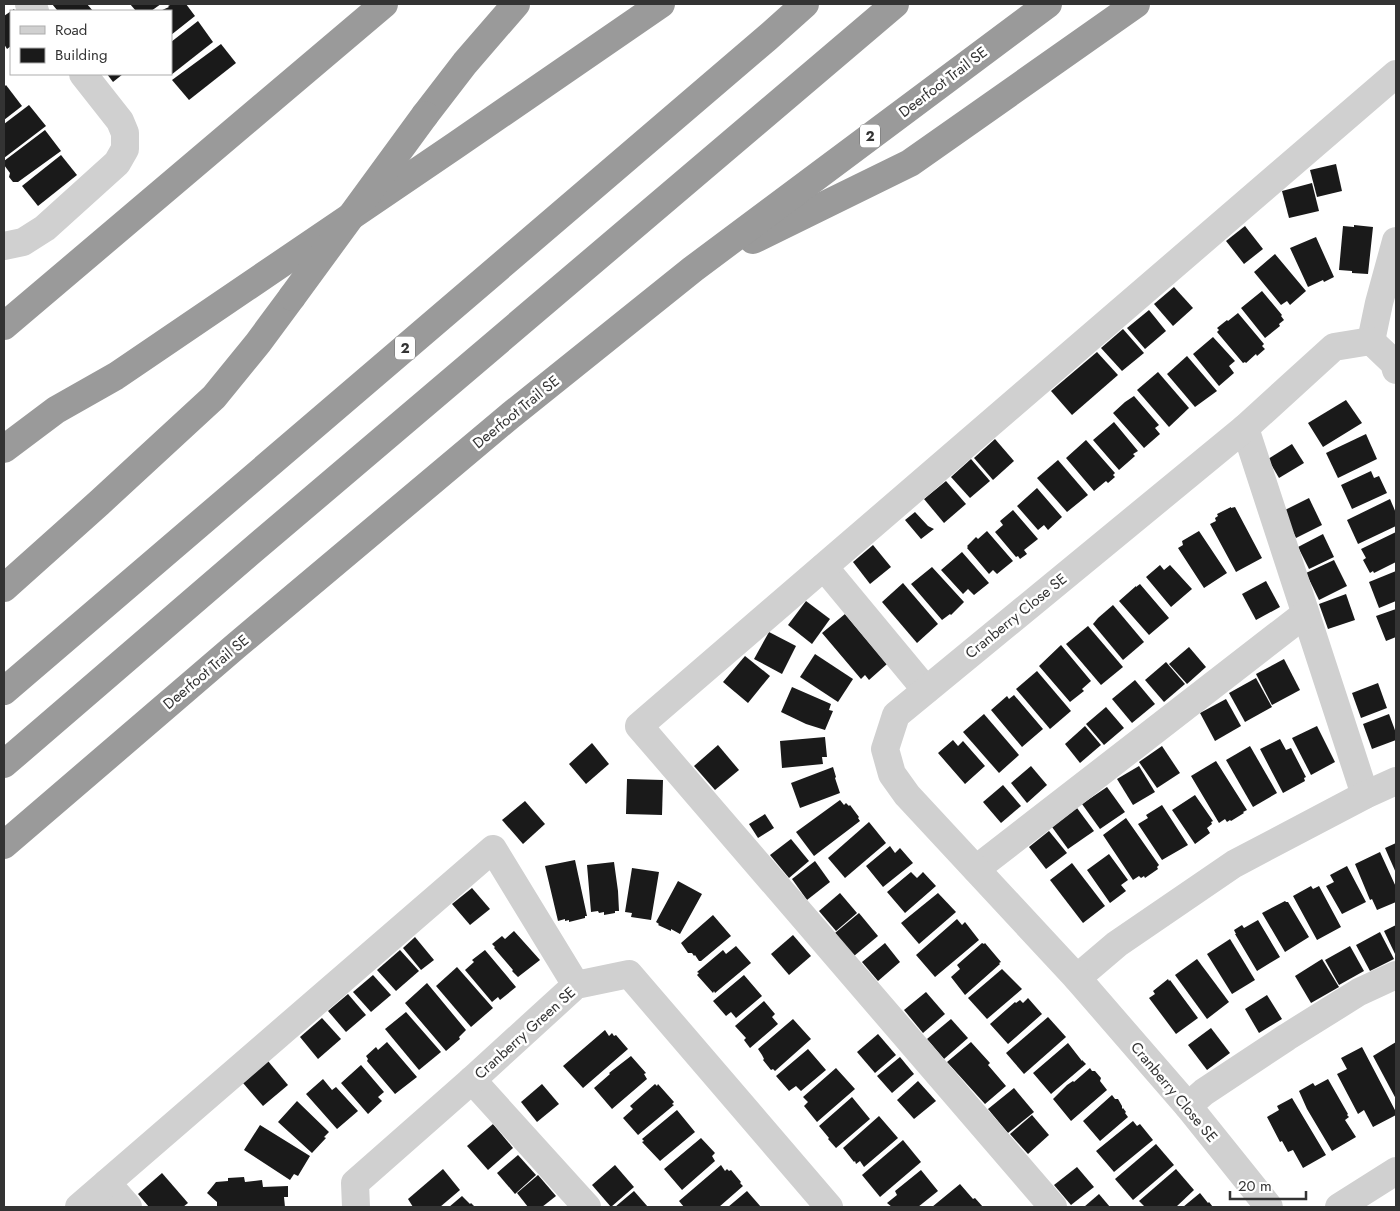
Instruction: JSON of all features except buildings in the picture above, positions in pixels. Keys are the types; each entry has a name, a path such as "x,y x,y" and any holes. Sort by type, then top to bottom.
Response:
{"highway":[{"path":"4,326 384,4"},
{"path":"4,588 214,397 258,343 425,115 471,56 516,4"},
{"path":"4,449 56,410 116,376 661,4"},
{"name":"2","path":"4,691 805,4"},
{"path":"4,764 263,541 895,4"},
{"name":"Deerfoot Trail SE","path":"4,845 511,415 693,269 1048,4"},
{"path":"693,269 910,163 1136,4"}],"street":[{"path":"1053,1207 639,726 1396,74"},
{"path":"4,246 22,242 45,228 117,163 125,149 125,133 120,121 85,75"},
{"path":"1396,241 1379,303 1372,341 1394,363 1396,370"},
{"name":"Cranberry Close SE","path":"1269,1207 1188,1106 1077,978 907,796 892,774 885,748 896,715 1245,428 1334,347 1372,341"},
{"path":"1245,428 1365,795"},
{"path":"824,567 926,690"},
{"path":"976,869 1305,614"},
{"path":"1077,978 1116,944 1234,864 1365,795 1396,781"},
{"path":"78,1207 106,1195 493,849 576,985"},
{"name":"Cranberry Green SE","path":"356,1207 355,1183 576,985 629,974 829,1207"},
{"path":"1188,1106 1204,1092 1286,1037 1359,992 1396,975"},
{"path":"472,1080 587,1207"},
{"path":"1339,1207 1396,1171"},
{"path":"106,1195 128,1207"}]}
